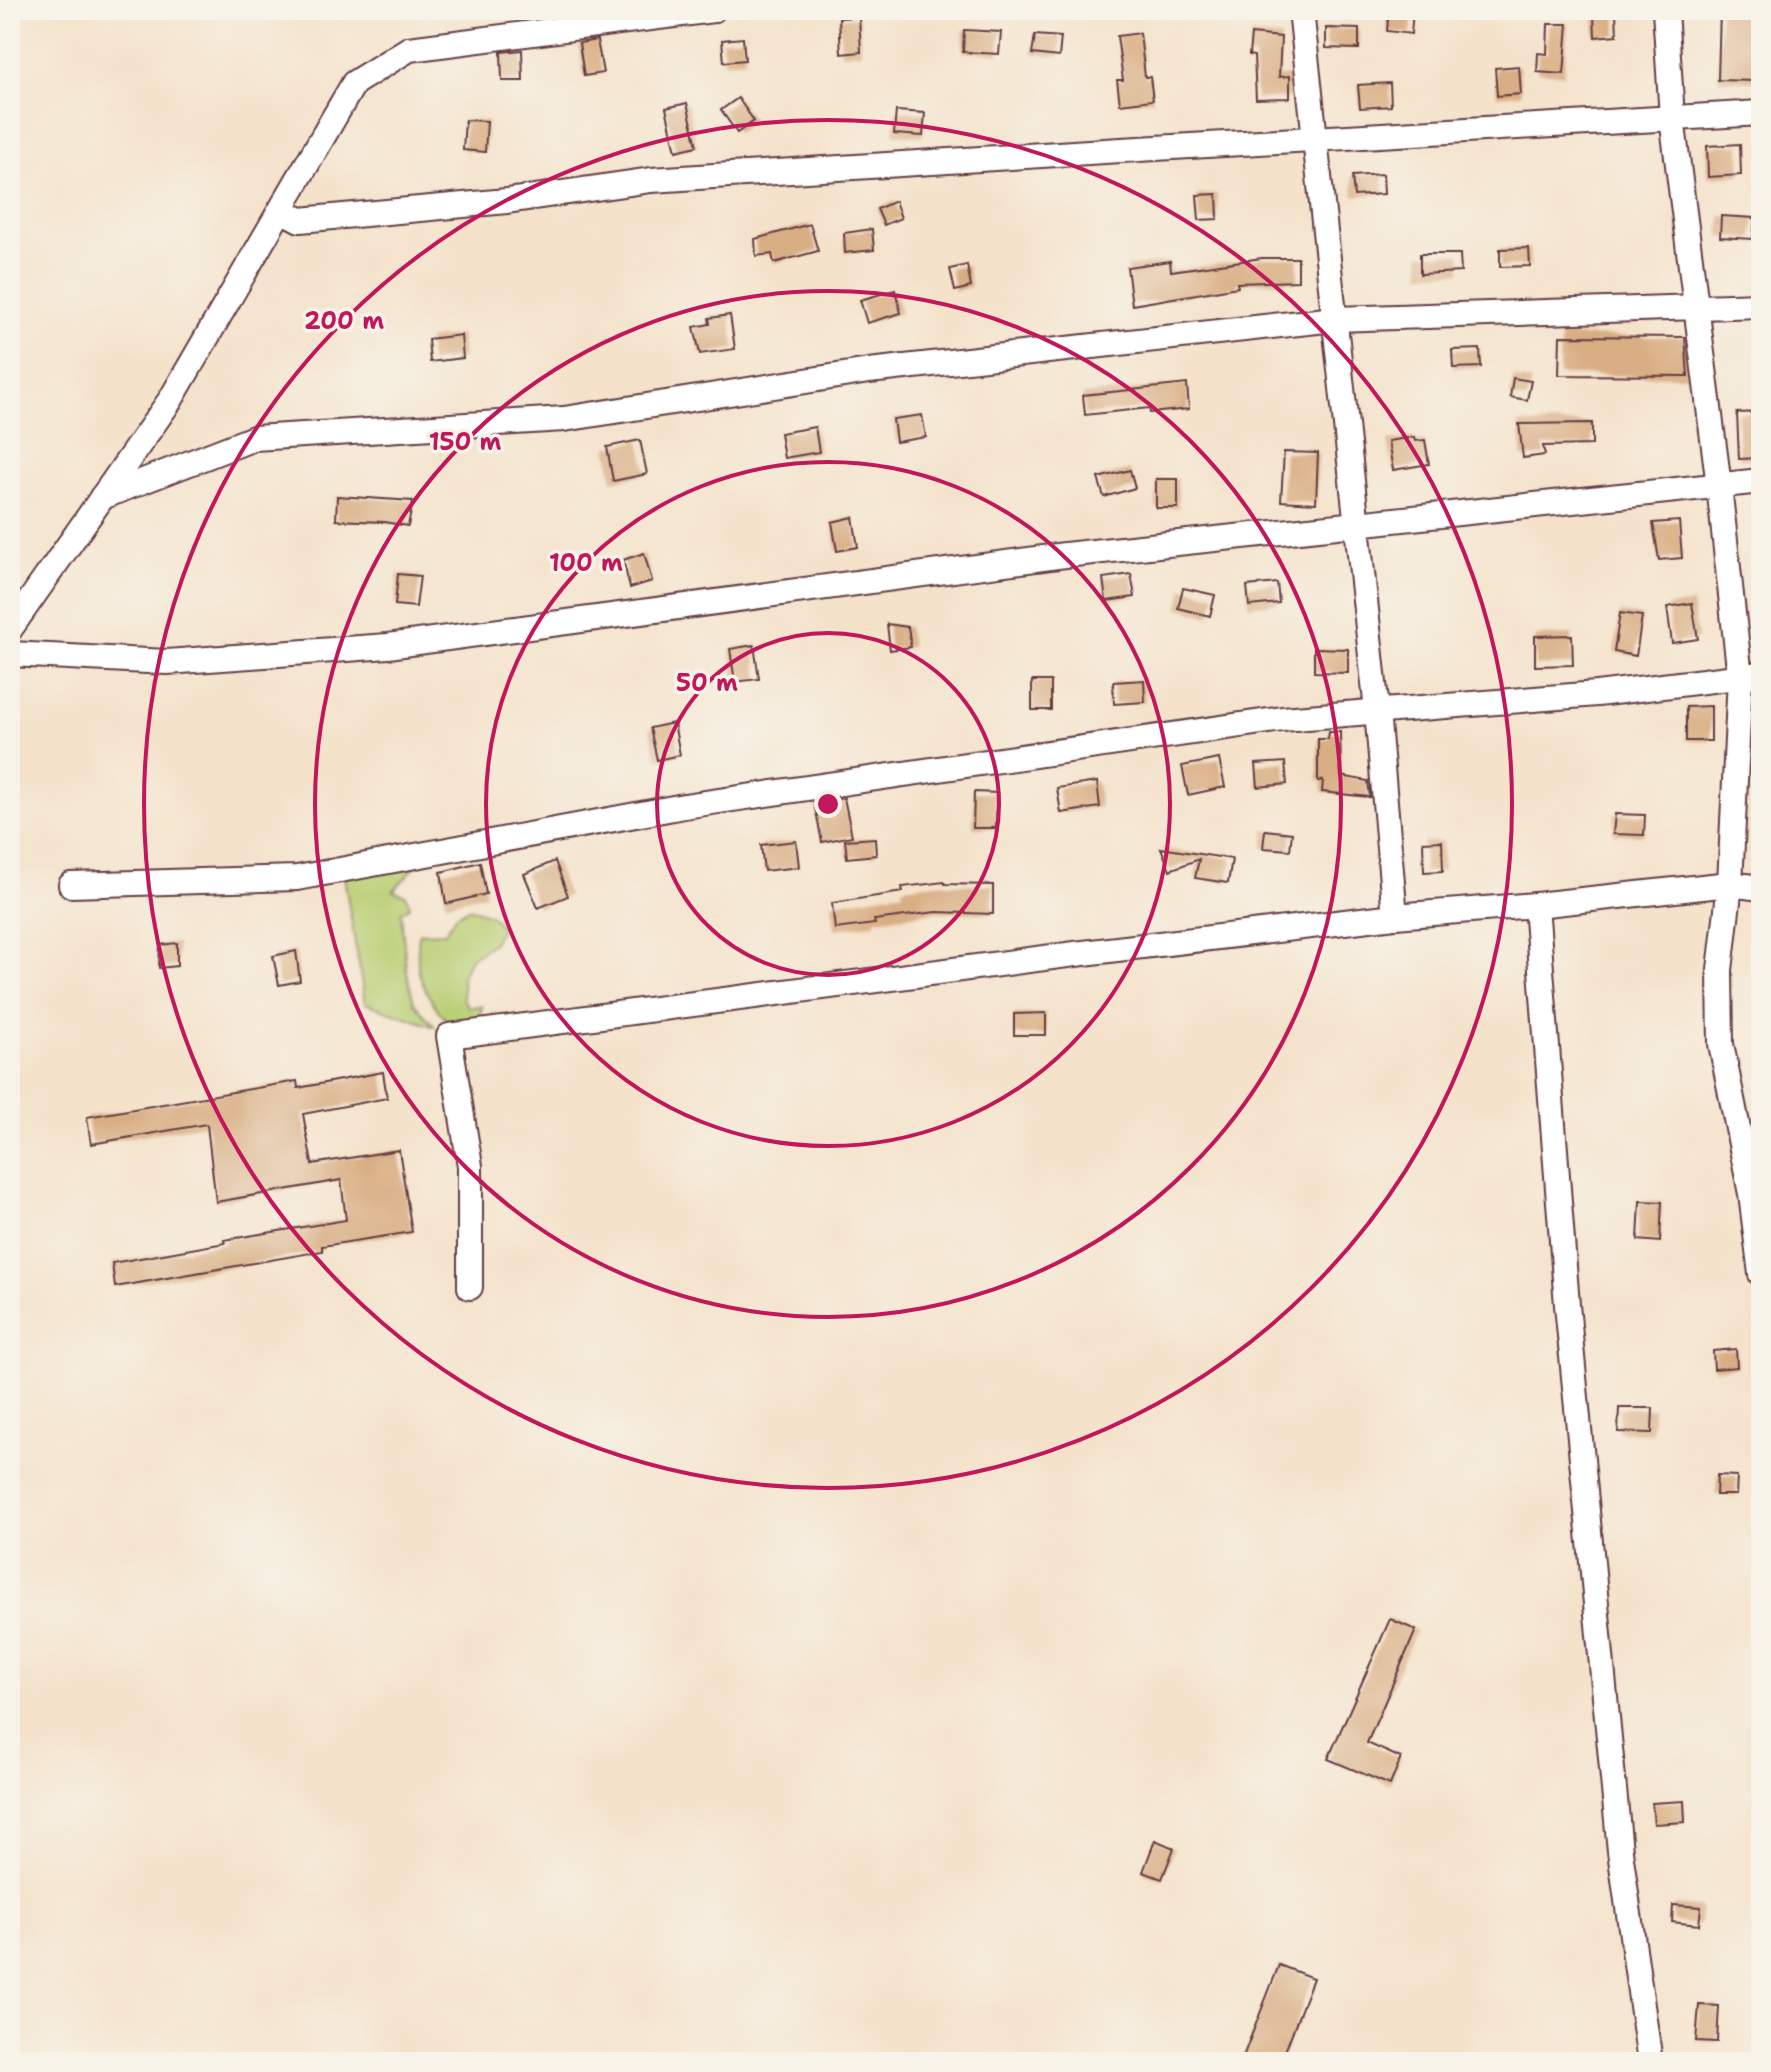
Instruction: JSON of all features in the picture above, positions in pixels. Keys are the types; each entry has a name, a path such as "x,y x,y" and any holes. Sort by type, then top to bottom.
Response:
{"street":[{"path":"10,629 171,399 354,83 409,49 713,10"},
{"path":"1301,10 1377,711 1395,916"},
{"path":"1665,10 1672,118 1696,309 1719,486 1750,676 1720,970 1721,1044 1751,1194 1761,1274"},
{"path":"281,210 300,220 507,201 651,180 1761,113"},
{"path":"102,497 254,438 564,419 869,371 1335,319 1761,305"},
{"path":"10,654 167,662 388,646 1065,555 1761,481"},
{"path":"71,885 297,878 684,806 1282,719 1597,694 1750,676"},
{"path":"470,1287 470,1166 449,1036 1075,954 1395,916 1536,905 1730,884 1761,888"},
{"path":"1536,905 1567,1305 1620,1851 1650,2062"}],"green space":[{"path":"390,844 405,850 415,867 393,891 406,895 410,906 401,912 406,968 414,1003 435,1027 365,1003 341,859"},
{"path":"469,908 491,915 501,927 493,943 469,960 462,977 463,999 468,1007 482,1006 480,1016 454,1024 436,1007 424,988 418,964 419,933 445,932 456,915"}],"building":[{"path":"1389,10 1413,10 1411,34 1387,31"},
{"path":"1720,10 1757,10 1755,81 1718,80"},
{"path":"1616,13 1617,35 1595,37 1594,15"},
{"path":"859,17 861,52 841,54 839,18"},
{"path":"1548,24 1568,24 1564,74 1537,72 1538,53 1547,54"},
{"path":"1326,28 1359,29 1359,49 1326,48"},
{"path":"964,30 1001,32 999,54 963,52"},
{"path":"1140,33 1145,77 1150,77 1153,100 1120,104 1117,80 1123,80 1117,36"},
{"path":"1251,34 1281,37 1279,77 1290,76 1290,98 1256,99 1254,56 1249,55"},
{"path":"1035,35 1061,37 1059,57 1032,54"},
{"path":"743,38 745,60 724,62 722,40"},
{"path":"597,40 603,73 584,76 579,43"},
{"path":"522,50 523,81 502,81 501,52"},
{"path":"1519,66 1521,94 1497,96 1495,68"},
{"path":"1390,83 1391,106 1360,108 1358,85"},
{"path":"738,98 754,121 737,133 721,110"},
{"path":"687,103 697,146 676,151 666,108"},
{"path":"896,111 925,113 923,136 894,134"},
{"path":"465,120 487,121 485,152 463,150"},
{"path":"1740,144 1741,175 1708,177 1707,146"},
{"path":"1383,174 1384,194 1354,196 1352,176"},
{"path":"1217,194 1218,219 1199,220 1197,195"},
{"path":"895,201 901,218 884,225 877,209"},
{"path":"1721,216 1755,218 1753,239 1720,237"},
{"path":"810,224 818,251 774,263 772,254 756,256 755,239"},
{"path":"872,229 874,250 845,253 844,233"},
{"path":"1529,248 1530,266 1500,267 1500,249"},
{"path":"1420,254 1460,254 1461,272 1420,274"},
{"path":"1262,258 1298,258 1298,281 1237,283 1238,287 1132,305 1127,267 1170,261 1171,271"},
{"path":"967,265 971,287 955,291 950,269"},
{"path":"895,290 901,313 867,323 860,300"},
{"path":"730,315 735,349 700,354 694,327 710,324 709,318"},
{"path":"461,335 463,358 430,362 428,339"},
{"path":"1560,336 1685,337 1688,376 1559,375"},
{"path":"1480,349 1481,367 1453,368 1452,350"},
{"path":"1513,378 1531,381 1527,400 1510,397"},
{"path":"1187,384 1189,409 1150,413 1149,408 1085,415 1083,395"},
{"path":"1761,412 1761,458 1739,459 1737,413"},
{"path":"922,415 926,437 896,442 893,419"},
{"path":"1592,423 1592,445 1543,446 1545,455 1523,458 1519,424"},
{"path":"815,427 819,452 784,458 780,433"},
{"path":"1414,437 1415,441 1425,440 1429,464 1393,470 1388,441"},
{"path":"640,440 647,474 613,481 607,447"},
{"path":"1284,452 1318,453 1316,503 1281,501"},
{"path":"1130,470 1135,488 1104,497 1098,478"},
{"path":"1156,479 1178,479 1178,508 1156,508"},
{"path":"337,496 413,501 408,526 336,520"},
{"path":"853,517 858,547 837,551 832,522"},
{"path":"1679,521 1682,558 1659,560 1653,523"},
{"path":"644,553 652,581 630,588 623,560"},
{"path":"398,574 420,576 416,607 395,605"},
{"path":"1131,574 1135,597 1106,601 1103,578"},
{"path":"1277,583 1279,603 1249,606 1247,586"},
{"path":"1183,588 1215,595 1210,616 1178,608"},
{"path":"1692,603 1698,639 1672,643 1667,607"},
{"path":"1620,613 1642,616 1636,656 1614,652"},
{"path":"887,624 908,627 911,647 890,650"},
{"path":"1572,635 1573,665 1535,666 1535,636"},
{"path":"754,645 759,679 735,682 730,649"},
{"path":"1314,648 1348,649 1348,673 1314,672"},
{"path":"1144,680 1145,702 1114,704 1113,682"},
{"path":"1032,681 1051,681 1051,710 1032,710"},
{"path":"1711,706 1711,741 1686,741 1686,707"},
{"path":"674,723 680,755 657,760 650,728"},
{"path":"1329,732 1340,732 1341,776 1368,781 1370,797 1322,792 1323,780 1318,781 1318,739 1328,739"},
{"path":"1219,759 1225,787 1188,795 1182,766"},
{"path":"1285,762 1287,784 1258,787 1256,764"},
{"path":"1097,782 1100,807 1061,813 1057,788"},
{"path":"974,792 997,793 996,828 973,828"},
{"path":"844,798 852,836 822,842 814,802"},
{"path":"1615,814 1645,815 1644,835 1613,834"},
{"path":"1265,830 1292,833 1290,850 1263,848"},
{"path":"875,838 876,855 847,858 845,840"},
{"path":"796,841 799,867 764,871 761,845"},
{"path":"1442,841 1443,871 1424,872 1423,842"},
{"path":"1161,848 1232,859 1228,883 1195,878 1199,859 1170,870"},
{"path":"555,861 568,896 538,908 524,874"},
{"path":"480,862 486,894 446,904 441,872"},
{"path":"944,882 993,885 993,914 936,912 874,920 875,924 835,929 832,903 903,892 902,887"},
{"path":"177,943 177,966 159,968 160,945"},
{"path":"296,951 300,981 279,985 273,956"},
{"path":"1046,1013 1046,1035 1014,1035 1014,1014"},
{"path":"383,1072 387,1098 303,1114 312,1164 399,1150 412,1232 322,1246 322,1251 115,1287 112,1263 346,1220 341,1180 216,1202 206,1124 91,1144 87,1117 297,1081 298,1088"},
{"path":"1640,1201 1662,1202 1660,1242 1638,1240"},
{"path":"1736,1349 1737,1367 1714,1369 1713,1351"},
{"path":"1619,1408 1653,1408 1652,1433 1618,1432"},
{"path":"1717,1475 1737,1476 1736,1495 1716,1495"},
{"path":"1390,1619 1416,1630 1367,1743 1401,1758 1390,1785 1328,1759"},
{"path":"1684,1801 1685,1822 1654,1824 1652,1803"},
{"path":"1155,1840 1174,1848 1162,1879 1143,1872"},
{"path":"1673,1905 1701,1907 1699,1925 1672,1922"},
{"path":"1279,1965 1313,1978 1281,2062 1241,2062"},
{"path":"1699,2005 1719,2006 1717,2042 1696,2041"}]}
